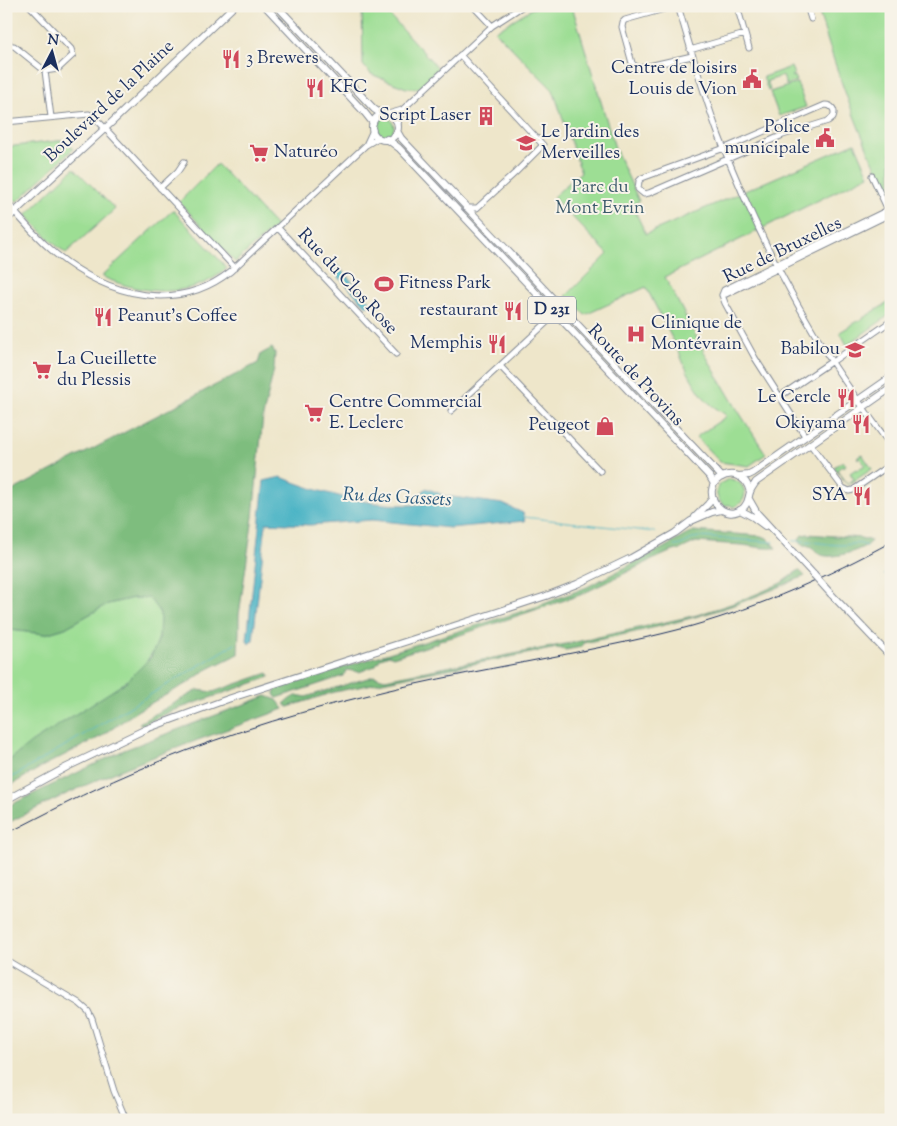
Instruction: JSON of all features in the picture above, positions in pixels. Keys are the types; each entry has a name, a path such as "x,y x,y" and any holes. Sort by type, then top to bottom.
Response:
{"main road":[{"name":"Boulevard de la Plaine","path":"6,220 234,6"},
{"path":"265,6 365,113 373,126 375,136 386,139 392,138 397,131 398,123 392,116 374,109 278,6"},
{"path":"272,6 296,32 304,36"},
{"path":"373,126 376,118 384,114"},
{"name":"Route de Provins","path":"397,131 401,138 478,221 722,477"},
{"name":"Route de Provins","path":"386,139 399,148 710,477 714,484"},
{"path":"691,521 712,512 740,510 744,507 756,482 812,446 891,377"},
{"path":"860,404 891,382"},
{"path":"721,510 714,503 712,488 722,477 733,475 746,476 805,436 891,388"},
{"path":"739,476 746,483 757,513 891,657"},
{"path":"6,800 67,767 146,729 228,699 546,596 577,584 631,558 675,533 691,521 712,498"},
{"path":"740,510 753,516 776,534"}],"street":[{"path":"30,6 71,49 73,55 58,69 46,71"},
{"path":"473,6 492,26"},
{"path":"398,123 402,110 460,55 492,26 523,6"},
{"path":"745,34 691,53 640,68 632,63 622,27 623,22 626,20 677,6 691,53 724,148 755,222 809,324 860,404 891,446"},
{"path":"737,6 749,48"},
{"path":"807,6 811,19"},
{"path":"6,38 9,47 14,46 46,71 51,117"},
{"path":"460,55 543,145 477,208 476,215 478,221"},
{"path":"824,105 829,105 834,110 833,118 828,121 783,135 649,193 644,194 638,189 638,180 642,178 724,148 824,105"},
{"path":"384,114 402,110"},
{"path":"6,122 89,114 100,123 235,268"},
{"path":"366,144 373,126"},
{"path":"6,201 47,245 70,264 86,274 107,284 137,293 163,297 183,294 208,286 235,268 366,144 378,138"},
{"path":"160,188 178,171 184,162"},
{"path":"872,176 890,213"},
{"path":"466,208 477,208"},
{"name":"Rue de Bruxelles","path":"779,397 729,310 722,295 724,290 890,213"},
{"name":"Rue du Clos Rose","path":"278,228 396,354"},
{"path":"451,411 562,309"},
{"path":"805,436 779,397 891,321"},
{"path":"500,366 600,471"},
{"path":"812,446 842,488 848,492 891,464"},
{"path":"6,960 79,1003 88,1011 114,1091 126,1120"}],"green space":[{"path":"362,6 381,6 438,68 419,88 406,88 371,74 363,65"},
{"name":"Parc du Mont Evrin","path":"539,6 572,6 615,148 639,201 632,205 646,234 855,143 869,175 665,277 711,365 766,454 749,466 720,462 696,437 727,416 712,406 696,386 646,287 585,315 566,296 608,254 553,197 581,172 553,90 495,31"},
{"path":"827,6 891,6 891,199 859,129 833,58 818,9"},
{"path":"791,67 794,74 791,76 794,76 796,81 786,85 783,76 767,81 770,90 768,91 763,77"},
{"path":"797,83 806,107 779,116 770,92"},
{"path":"381,118 389,118 394,123 392,134 381,136 376,131 376,123"},
{"path":"65,140 73,149 18,201 14,200 6,189 6,147"},
{"path":"217,164 276,226 235,262 179,202"},
{"path":"74,168 115,209 66,253 53,243 26,215"},
{"path":"173,210 227,268 214,278 199,285 167,291 134,288 103,277 103,275"},
{"path":"891,301 891,314 847,345 840,332"},
{"path":"272,348 275,353 274,369 263,416 253,517 239,615 238,654 206,670 191,681 137,711 102,736 45,765 6,788 6,763 32,742 126,682 151,657 159,638 160,613 149,598 133,598 108,604 65,628 45,634 10,630 6,640 6,494 258,363 261,354"},
{"path":"862,454 872,469 848,485 834,467 843,461 846,465 837,470 848,484 854,479 850,473 865,465 860,458 857,458"},
{"path":"730,479 740,484 745,492 742,501 733,507 725,506 718,499 717,495 718,487"},
{"path":"693,531 762,536 767,538 776,548 696,542 652,560 580,595 439,640 438,643 393,657 389,655 381,658 375,666 359,672 347,670 343,676 277,698 275,696 274,693 277,689 288,684 536,607 587,587"},
{"path":"802,535 861,538 871,541 862,548 847,554 825,556 807,545 803,545 799,539"},
{"path":"799,570 805,576 731,606 676,622 583,643 581,647 565,650 557,648 421,674 334,692 288,707 284,704 294,697 306,697 374,676 385,679 576,642 697,615 759,593 781,583"},
{"path":"133,598 149,598 160,614 160,632 154,649 145,664 116,689 30,745 6,763 6,640 10,630 45,634 65,628 108,604"},
{"path":"268,673 270,677 172,711 142,725 139,723 198,690 213,692"},
{"path":"266,696 277,700 284,709 127,767 66,794 6,824 6,807 124,750"}],"water":[{"path":"332,262 371,302 369,306 366,306 329,267"},
{"path":"281,477 343,497 375,503 415,505 427,503 422,492 426,488 446,496 503,504 523,513 525,521 450,528 372,520 310,525 266,523 253,640 249,644 247,640 264,481"}],"waterway":[{"name":"Ru des Gassets","path":"524,517 655,532"},
{"name":"Ru des Gassets","path":"674,546 699,537 773,542"},
{"name":"Ru des Gassets","path":"793,541 836,545 857,543 866,546"},
{"name":"Ru des Gassets","path":"884,575 891,572"},
{"name":"Ru des Gassets","path":"6,781 235,644"}],"railway":[{"path":"6,834 82,795 129,774 185,751 243,731 331,704 440,679 617,644 692,626 794,590 891,542"}],"place":[{"name":"3 Brewers","path":"231,59"},
{"name":"Centre de loisirs Louis de Vion","path":"752,79"},
{"name":"KFC","path":"315,88"},
{"name":"Script Laser","path":"486,116"},
{"name":"Police municipale","path":"825,138"},
{"name":"Le Jardin des Merveilles","path":"526,143"},
{"name":"Naturéo","path":"259,153"},
{"name":"Fitness Park","path":"384,284"},
{"name":"restaurant","path":"513,311"},
{"name":"Peanut's Coffee","path":"103,317"},
{"name":"Clinique de Montévrain","path":"636,334"},
{"name":"Memphis","path":"497,344"},
{"name":"Babilou","path":"855,350"},
{"name":"La Cueillette du Plessis","path":"42,370"},
{"name":"Le Cercle","path":"846,398"},
{"name":"Centre Commercial E. Leclerc","path":"314,413"},
{"name":"Okiyama","path":"861,424"},
{"name":"Peugeot","path":"605,426"},
{"name":"SYA","path":"862,496"}]}
